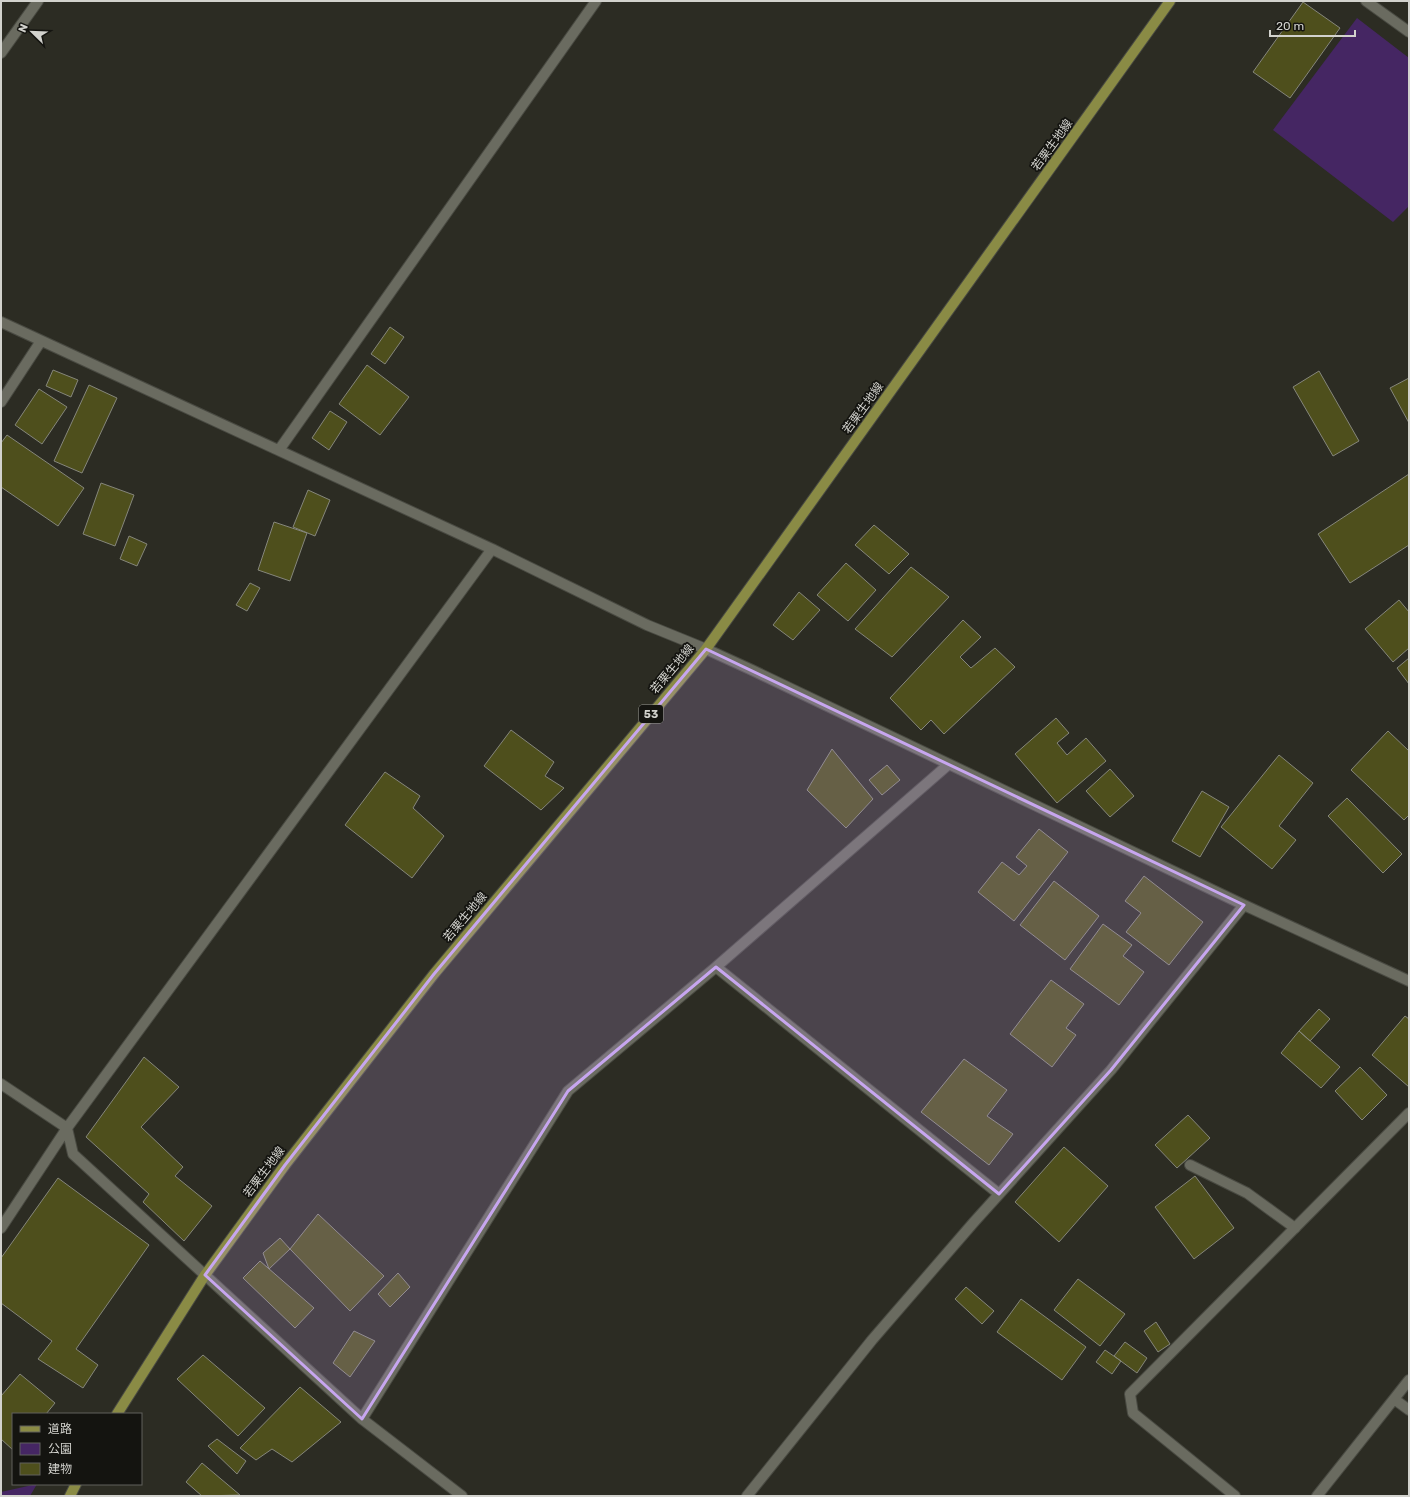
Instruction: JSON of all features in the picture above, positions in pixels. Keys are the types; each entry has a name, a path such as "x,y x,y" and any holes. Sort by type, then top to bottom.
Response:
{"main road":[{"name":"若栗生地線","path":"118,1413 205,1275 285,1165 434,974 706,649 1170,1"},
{"path":"70,1496 76,1485"}],"street":[{"path":"1,53 38,1"},
{"path":"279,450 596,1"},
{"path":"1366,1 1409,32"},
{"path":"1,322 492,549 647,625 706,649 1244,905 1409,981"},
{"path":"1,402 41,341"},
{"path":"1,1228 67,1128 492,549"},
{"path":"362,1419 568,1091 716,966 949,764"},
{"path":"747,1496 872,1340 999,1194 1111,1070 1244,905"},
{"path":"716,966 999,1194"},
{"path":"1,1084 67,1128 73,1154 362,1419 462,1496"},
{"path":"1235,1496 1133,1413 1130,1394 1409,1113"},
{"path":"1190,1165 1247,1193 1295,1228"},
{"path":"1317,1496 1409,1380"},
{"path":"1394,1399 1409,1410"}],"highlighted area":[{"path":"706,649 1244,905 1111,1070 999,1194 716,967 568,1091 362,1419 205,1275 285,1165 434,974"}],"green space":[{"path":"1357,18 1409,58 1409,206 1393,222 1273,130"},
{"path":"36,1485 30,1496 1,1496 1,1492"}],"building":[{"path":"1303,2 1340,28 1290,98 1253,72"},
{"path":"390,327 404,337 385,364 371,354"},
{"path":"367,365 409,397 380,435 339,404"},
{"path":"53,370 78,380 71,397 46,386"},
{"path":"1319,371 1359,441 1333,456 1293,387"},
{"path":"1409,378 1409,423 1390,388"},
{"path":"89,385 117,398 82,473 54,461"},
{"path":"39,389 67,407 42,444 15,425"},
{"path":"330,411 347,422 329,450 312,438"},
{"path":"7,435 84,488 58,526 1,487 1,443"},
{"path":"1409,474 1409,545 1350,583 1318,534"},
{"path":"101,483 134,495 115,546 83,534"},
{"path":"308,490 330,500 315,536 293,527"},
{"path":"274,522 307,533 290,581 258,570"},
{"path":"874,525 909,554 889,574 855,545"},
{"path":"129,536 147,544 137,566 120,559"},
{"path":"846,563 876,590 848,621 817,595"},
{"path":"911,567 949,597 892,657 855,629"},
{"path":"250,583 260,588 247,611 236,605"},
{"path":"799,592 820,610 793,640 773,625"},
{"path":"1399,600 1409,612 1409,648 1393,662 1365,629"},
{"path":"963,620 981,637 960,657 971,668 995,648 1015,667 944,734 931,720 921,730 890,698"},
{"path":"1409,658 1409,684 1397,668"},
{"path":"1056,718 1069,733 1057,743 1067,755 1086,738 1106,761 1057,803 1015,754"},
{"path":"511,730 554,762 545,776 564,788 541,810 484,766"},
{"path":"1388,731 1409,751 1409,815 1404,820 1351,770"},
{"path":"832,749 873,799 846,828 807,790"},
{"path":"1279,755 1313,783 1279,826 1296,840 1272,869 1221,827"},
{"path":"887,765 900,780 882,795 869,780"},
{"path":"1110,769 1134,796 1110,817 1086,791"},
{"path":"385,772 420,796 413,808 444,836 412,878 345,825"},
{"path":"1202,791 1229,807 1200,857 1172,841"},
{"path":"1347,798 1402,854 1383,873 1328,816"},
{"path":"1039,829 1068,852 1014,921 978,892 1002,862 1019,875 1027,866 1016,857"},
{"path":"1144,876 1203,922 1169,965 1126,932 1141,913 1125,901"},
{"path":"1054,881 1099,916 1065,960 1020,925"},
{"path":"1103,924 1132,945 1123,956 1144,972 1119,1005 1070,969"},
{"path":"1051,980 1084,1004 1066,1028 1076,1035 1052,1067 1010,1034"},
{"path":"1319,1009 1330,1019 1310,1041 1299,1031"},
{"path":"1405,1016 1409,1019 1409,1087 1372,1055"},
{"path":"1299,1031 1340,1067 1321,1088 1281,1053"},
{"path":"144,1057 179,1087 141,1127 183,1167 175,1176 212,1206 184,1241 143,1202 149,1194 86,1137"},
{"path":"964,1059 1007,1090 987,1116 1013,1134 989,1165 921,1112"},
{"path":"1360,1067 1387,1095 1362,1120 1335,1091"},
{"path":"1188,1115 1210,1138 1177,1168 1155,1145"},
{"path":"1064,1147 1108,1186 1059,1242 1015,1202"},
{"path":"1195,1176 1234,1228 1194,1259 1155,1207"},
{"path":"58,1178 149,1245 76,1349 98,1365 83,1388 38,1359 52,1341 1,1303 1,1258"},
{"path":"318,1214 384,1276 350,1311 290,1249"},
{"path":"280,1238 290,1249 269,1269 263,1253"},
{"path":"260,1261 314,1308 295,1328 243,1278"},
{"path":"398,1273 410,1287 390,1307 378,1294"},
{"path":"1078,1279 1125,1314 1100,1346 1054,1310"},
{"path":"966,1287 994,1311 982,1324 955,1299"},
{"path":"1021,1299 1086,1347 1062,1380 997,1332"},
{"path":"1156,1322 1170,1344 1158,1352 1144,1331"},
{"path":"354,1331 375,1341 350,1377 333,1363"},
{"path":"1125,1342 1147,1358 1137,1373 1114,1356"},
{"path":"1105,1350 1121,1361 1112,1374 1096,1362"},
{"path":"203,1355 265,1408 238,1436 177,1379"},
{"path":"20,1374 55,1403 47,1413 12,1413 12,1449 1,1439 1,1396"},
{"path":"300,1387 341,1422 292,1462 272,1449 256,1460 240,1448"},
{"path":"217,1439 246,1461 237,1474 208,1446"},
{"path":"202,1463 240,1495 202,1496 186,1482"}]}
